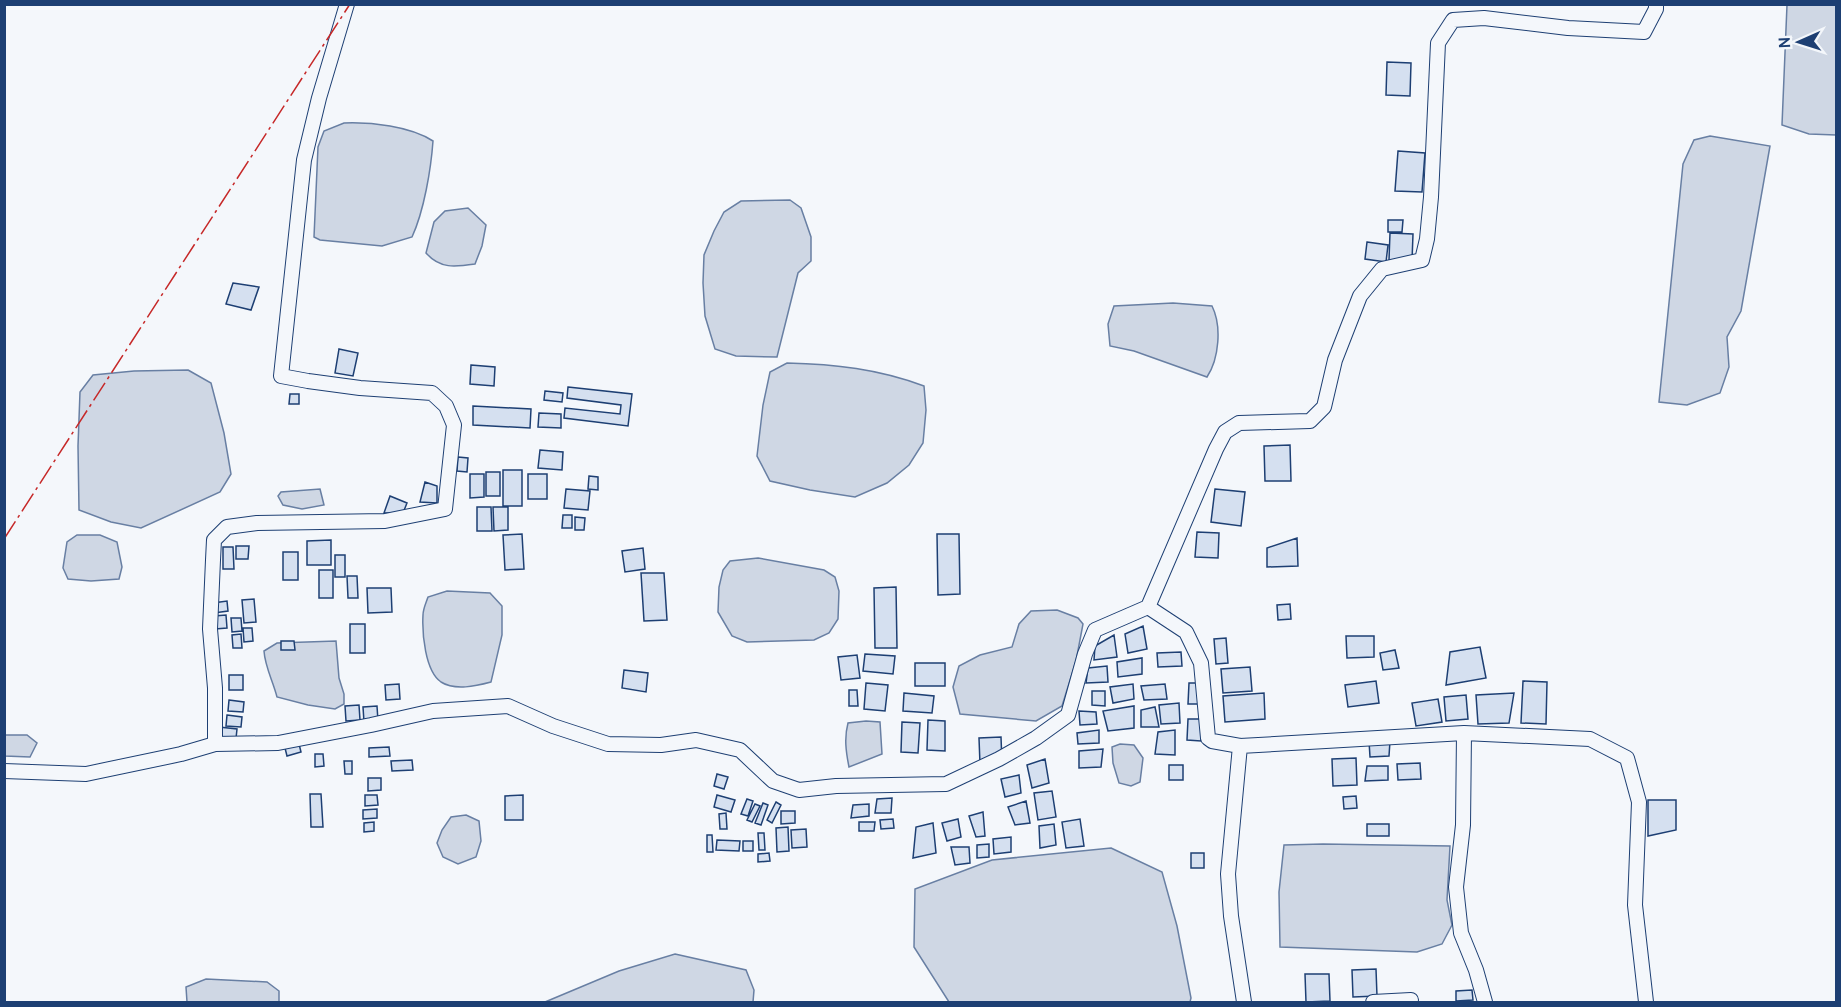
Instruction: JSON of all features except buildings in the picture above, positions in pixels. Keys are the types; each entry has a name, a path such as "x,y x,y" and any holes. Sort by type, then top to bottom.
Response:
{"street":[{"path":"215,744 215,688 210,629 214,540 227,527 257,523 385,520 444,509 454,425 446,406 432,393 360,388 281,376 304,160 319,98 347,4"},
{"path":"4,771 86,774 181,754 215,744 278,743 433,711 508,706 553,726 608,744 661,745 696,740 740,750 773,781 799,790 836,786 946,784 999,759 1068,716 1085,654 1095,630 1148,607 1225,432 1239,423 1310,421 1324,407 1335,360 1360,296 1382,269 1422,260 1431,197 1438,43 1453,20 1484,18 1568,28 1644,32 1656,9 1656,4"},
{"path":"1148,607 1186,632 1201,663 1208,738 1212,741 1240,746 1464,733 1590,739 1627,758 1639,802 1635,905 1646,1002"},
{"path":"1464,733 1463,825 1456,887 1461,933 1476,970 1485,1002"},
{"path":"1240,746 1228,874 1231,916 1244,1002"},
{"path":"1373,1002 1411,1000"}],"shaded area":[{"path":"1787,5 1836,5 1836,135 1809,134 1782,125"},
{"path":"344,123 366,123 402,128 433,141 426,190 412,237 382,246 320,240 314,237 318,147 324,131"},
{"path":"1710,136 1770,146 1741,311 1727,337 1729,367 1720,393 1687,405 1659,402 1683,164 1694,140"},
{"path":"790,200 801,208 811,237 811,261 798,273 777,357 736,356 715,349 705,316 703,283 704,255 714,231 724,212 741,201"},
{"path":"468,208 486,225 482,246 475,264 448,266 437,262 426,253 434,222 445,211"},
{"path":"1173,303 1212,306 1217,323 1218,342 1214,361 1207,377 1134,351 1110,346 1108,324 1114,306"},
{"path":"787,363 856,368 890,375 924,386 926,410 923,443 909,465 887,483 855,497 770,481 757,456 763,405 770,372"},
{"path":"188,370 211,383 224,433 231,474 220,492 141,528 111,522 79,510 80,392 93,375 134,371"},
{"path":"320,489 324,505 302,509 283,505 278,496 281,492"},
{"path":"77,535 100,535 117,542 122,567 119,579 91,581 68,579 63,568 67,542"},
{"path":"758,558 824,570 835,577 839,591 838,619 829,633 814,640 747,642 732,636 718,612 719,587 723,570 730,561"},
{"path":"447,591 490,593 502,606 502,635 491,682 459,687 447,685 436,677 431,669 424,641 424,610 428,597"},
{"path":"1057,610 1078,618 1083,624 1076,661 1062,706 1036,721 960,714 953,687 959,666 980,655 1012,647 1019,624 1031,611"},
{"path":"336,641 344,704 335,709 277,697 264,651 277,643"},
{"path":"880,722 882,754 849,767 846,745 848,723"},
{"path":"5,735 27,735 37,743 30,757 5,756"},
{"path":"1120,744 1134,745 1143,758 1140,782 1131,786 1119,783 1113,763 1112,747"},
{"path":"466,815 479,821 481,841 476,857 458,864 443,857 437,843 451,817"},
{"path":"1284,845 1450,846 1447,900 1452,925 1442,944 1417,952 1280,947 1279,892"},
{"path":"1111,848 1162,872 1177,926 1190,1002 949,1002 914,947 915,889 992,860"},
{"path":"675,954 746,970 754,990 753,1002 545,1002 619,971"},
{"path":"206,979 267,982 279,991 279,1002 187,1002 186,987"}],"power":[{"path":"4,539 350,4"}]}
